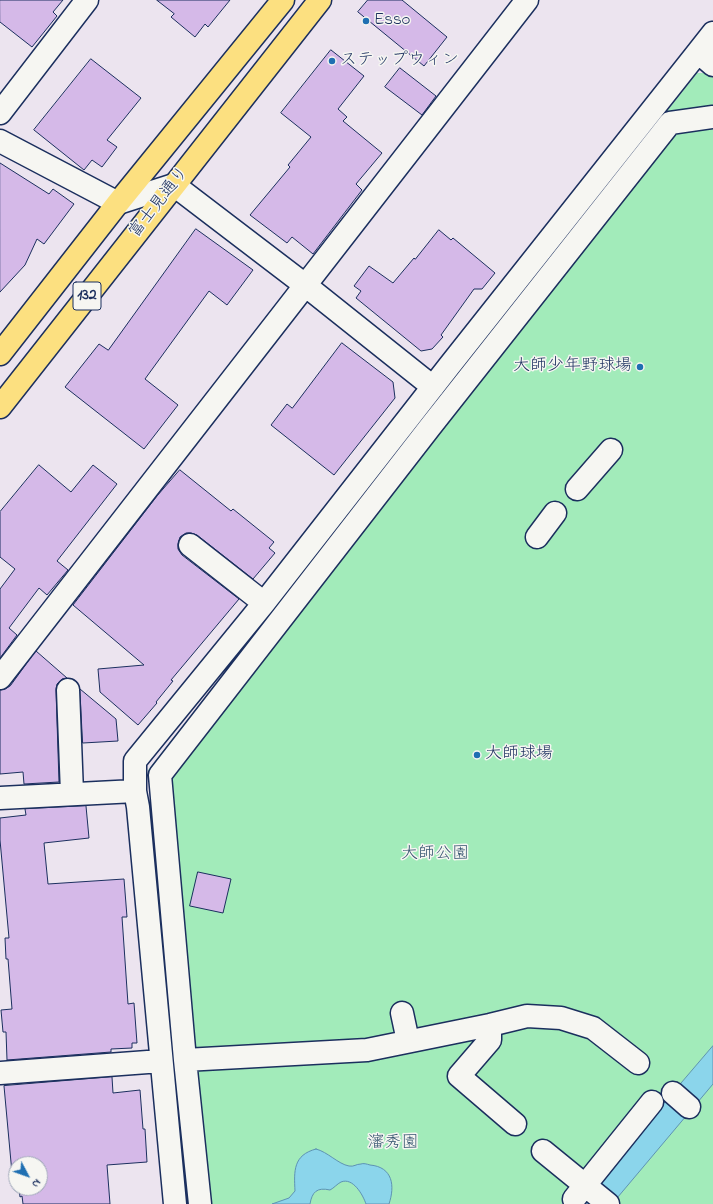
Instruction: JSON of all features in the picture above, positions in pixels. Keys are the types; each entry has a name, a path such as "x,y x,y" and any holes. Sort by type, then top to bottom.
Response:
{"highway":[{"name":"富士見通り","path":"0,407 320,0"},
{"name":"富士見通り","path":"0,354 277,2"}],"street":[{"path":"0,113 87,0"},
{"path":"0,678 527,0"},
{"path":"174,1204 138,807 135,791 135,761 264,603 433,387 706,59 713,33"},
{"path":"200,1204 185,1060 160,775 425,433 670,124 713,117"},
{"path":"0,141 118,203 174,185 305,285 433,387"},
{"path":"577,488 611,450"},
{"path":"537,537 555,513"},
{"path":"190,544 264,603"},
{"path":"68,690 72,793"},
{"path":"0,798 72,793 135,791"},
{"path":"402,1013 408,1041"},
{"path":"185,1060 367,1050 527,1016 561,1018 593,1028 638,1063"},
{"path":"490,1025 490,1040 459,1076 515,1124"},
{"path":"0,1073 161,1061"},
{"path":"580,1192 652,1102"},
{"path":"543,1151 580,1192 608,1204"}],"green space":[{"name":"大師公園","path":"697,73 708,73 713,77 713,1204 186,1204 175,1090 173,1038 148,770"}],"water":[{"path":"713,1046 713,1084 612,1204 578,1204"},
{"path":"316,1149 345,1165 354,1166 365,1164 384,1169 388,1173 392,1184 389,1204 366,1204 363,1196 357,1188 350,1182 345,1181 341,1182 330,1190 322,1189 316,1191 312,1196 310,1204 272,1204 289,1198 295,1191 296,1165 303,1155"}],"building":[{"path":"0,0 63,0 53,12 57,16 32,47 0,22"},
{"path":"157,0 230,0 208,27 205,24 195,37 171,17 174,14"},
{"path":"368,0 402,0 447,37 424,66 358,12"},
{"path":"331,50 364,76 338,109 347,117 343,121 382,153 356,184 362,190 313,254 292,237 287,243 250,215 290,167 288,165 311,137 281,113"},
{"path":"91,59 141,98 107,140 117,147 102,167 92,160 84,170 34,130"},
{"path":"400,68 436,96 422,115 385,87"},
{"path":"0,163 49,194 53,189 74,204 44,244 37,239 25,265 0,292"},
{"path":"196,229 253,270 227,305 209,291 145,379 178,405 144,449 65,387 99,344 108,350"},
{"path":"439,230 451,240 453,238 495,273 482,289 474,289 441,335 443,337 432,349 421,351 356,298 361,291 354,286 369,266 393,283"},
{"path":"342,343 393,382 395,398 334,475 271,425 287,404 292,408"},
{"path":"39,465 71,492 93,465 117,484 57,561 68,570 47,595 39,588 9,628 17,635 0,658 0,589 15,569 0,557 0,512"},
{"path":"180,470 231,511 233,509 274,542 269,548 275,553 253,579 197,535 186,533 180,537 178,549 182,555 239,599 171,680 173,681 156,702 157,703 138,725 100,692 98,669 144,665 73,605 157,496"},
{"path":"36,651 67,678 62,679 57,684 56,690 59,782 24,784 23,772 0,774 0,690 10,686"},
{"path":"80,689 116,719 118,741 83,743"},
{"path":"86,806 89,838 44,843 48,884 124,879 127,917 122,917 128,1004 134,1003 137,1043 132,1043 132,1048 111,1049 111,1052 7,1060 6,1032 3,1032 1,1010 12,1009 8,959 6,959 5,938 9,938 0,840 0,818 26,815 25,809"},
{"path":"198,872 231,879 223,913 190,906"},
{"path":"112,1077 113,1093 140,1090 143,1129 145,1129 147,1162 107,1165 110,1204 23,1204 22,1196 48,1196 48,1156 10,1156 4,1086"}],"place":[{"name":"Esso","path":"366,21"},
{"name":"ステップウィン","path":"332,61"},
{"name":"大師少年野球場","path":"640,367"},
{"name":"大師球場","path":"477,755"}],"park label":[{"name":"瀋秀園","path":"393,1144"}]}
